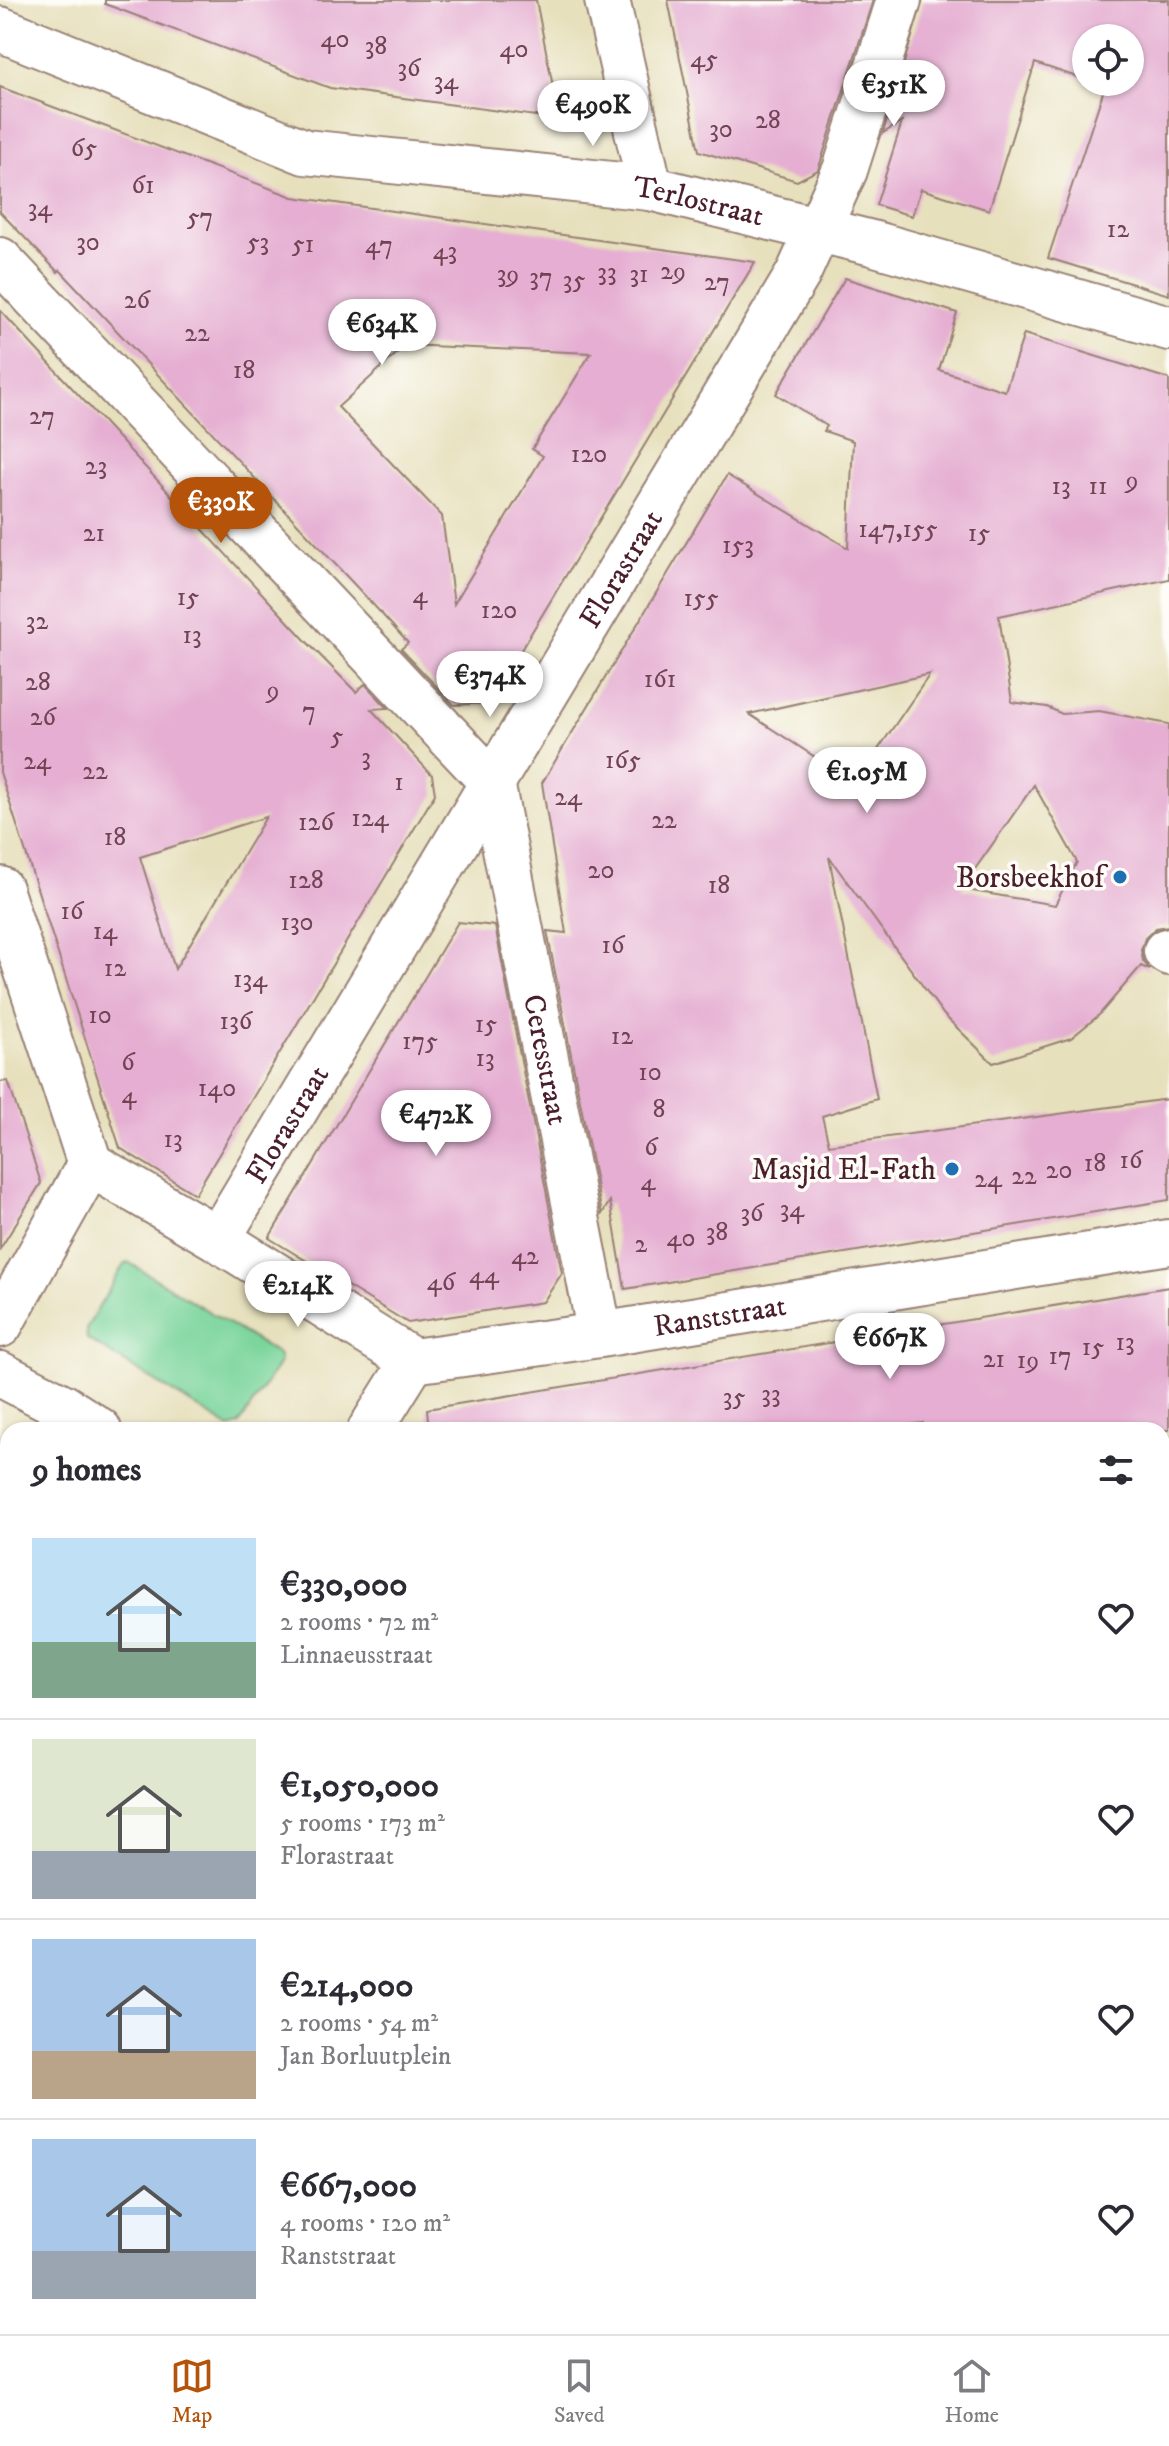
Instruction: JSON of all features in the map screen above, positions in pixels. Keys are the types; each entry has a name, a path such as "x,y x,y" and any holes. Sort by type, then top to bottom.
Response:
{"street":[{"path":"607,0 650,188"},
{"name":"Florastraat","path":"218,1239 798,274 845,170 899,0"},
{"name":"Terlostraat","path":"0,29 305,152 650,188 872,243 1169,328"},
{"path":"0,260 492,782"},
{"name":"Ceresstraat","path":"492,782 600,1335"},
{"path":"0,889 90,1164 218,1239 413,1361 375,1422"},
{"path":"0,1325 90,1164"},
{"name":"Ranststraat","path":"413,1361 600,1335 1169,1242"},
{"path":"0,1374 87,1422"}],"green space":[{"path":"128,1262 278,1354 280,1362 241,1422 220,1422 87,1339 86,1329"}],"building":[{"path":"105,0 536,0 556,102 543,117 330,88 105,4"},
{"path":"668,0 873,0 818,170 797,181 699,151"},
{"path":"923,0 1169,0 1169,295 1048,258 1102,96 1144,96 1144,24 1072,24 1072,75 1035,63 989,210 921,189 912,216 876,205 902,122 883,133"},
{"path":"0,87 293,197 755,262 489,703 454,705 401,649 408,643 380,612 60,270 58,272 0,212","holes":["406,345 591,353 532,449 543,456 454,604 442,516 338,407"]},
{"path":"845,278 957,313 939,370 1005,391 1024,334 1169,379 1169,579 999,616 1012,702 1047,707 1062,714 1099,711 1169,724 1169,926 1156,928 1145,938 1141,950 1143,961 1150,970 1141,966 1099,1015 1071,1038 993,1063 944,1015 829,857 877,1099 822,1116 829,1145 1169,1099 1169,1200 625,1289 610,1201 602,1214 547,931 566,933 542,783 727,475 848,548 853,441 824,431 827,426 776,394","holes":["930,674 855,783 749,714","1034,785 1077,862 1055,905 961,889"]},
{"path":"0,310 306,641 356,692 365,684 388,708 371,709 432,775 435,794 195,1194 120,1148 0,772","holes":["266,817 175,969 140,857"]},
{"path":"458,922 495,926 562,1273 543,1302 408,1323 269,1238"},
{"path":"8,1081 41,1183 0,1249 0,1082"},
{"path":"1169,1287 1169,1422 428,1422 427,1409"}],"place":[{"name":"Borsbeekhof","path":"1120,877"},
{"name":"Masjid El-Fath","path":"952,1169"}]}
